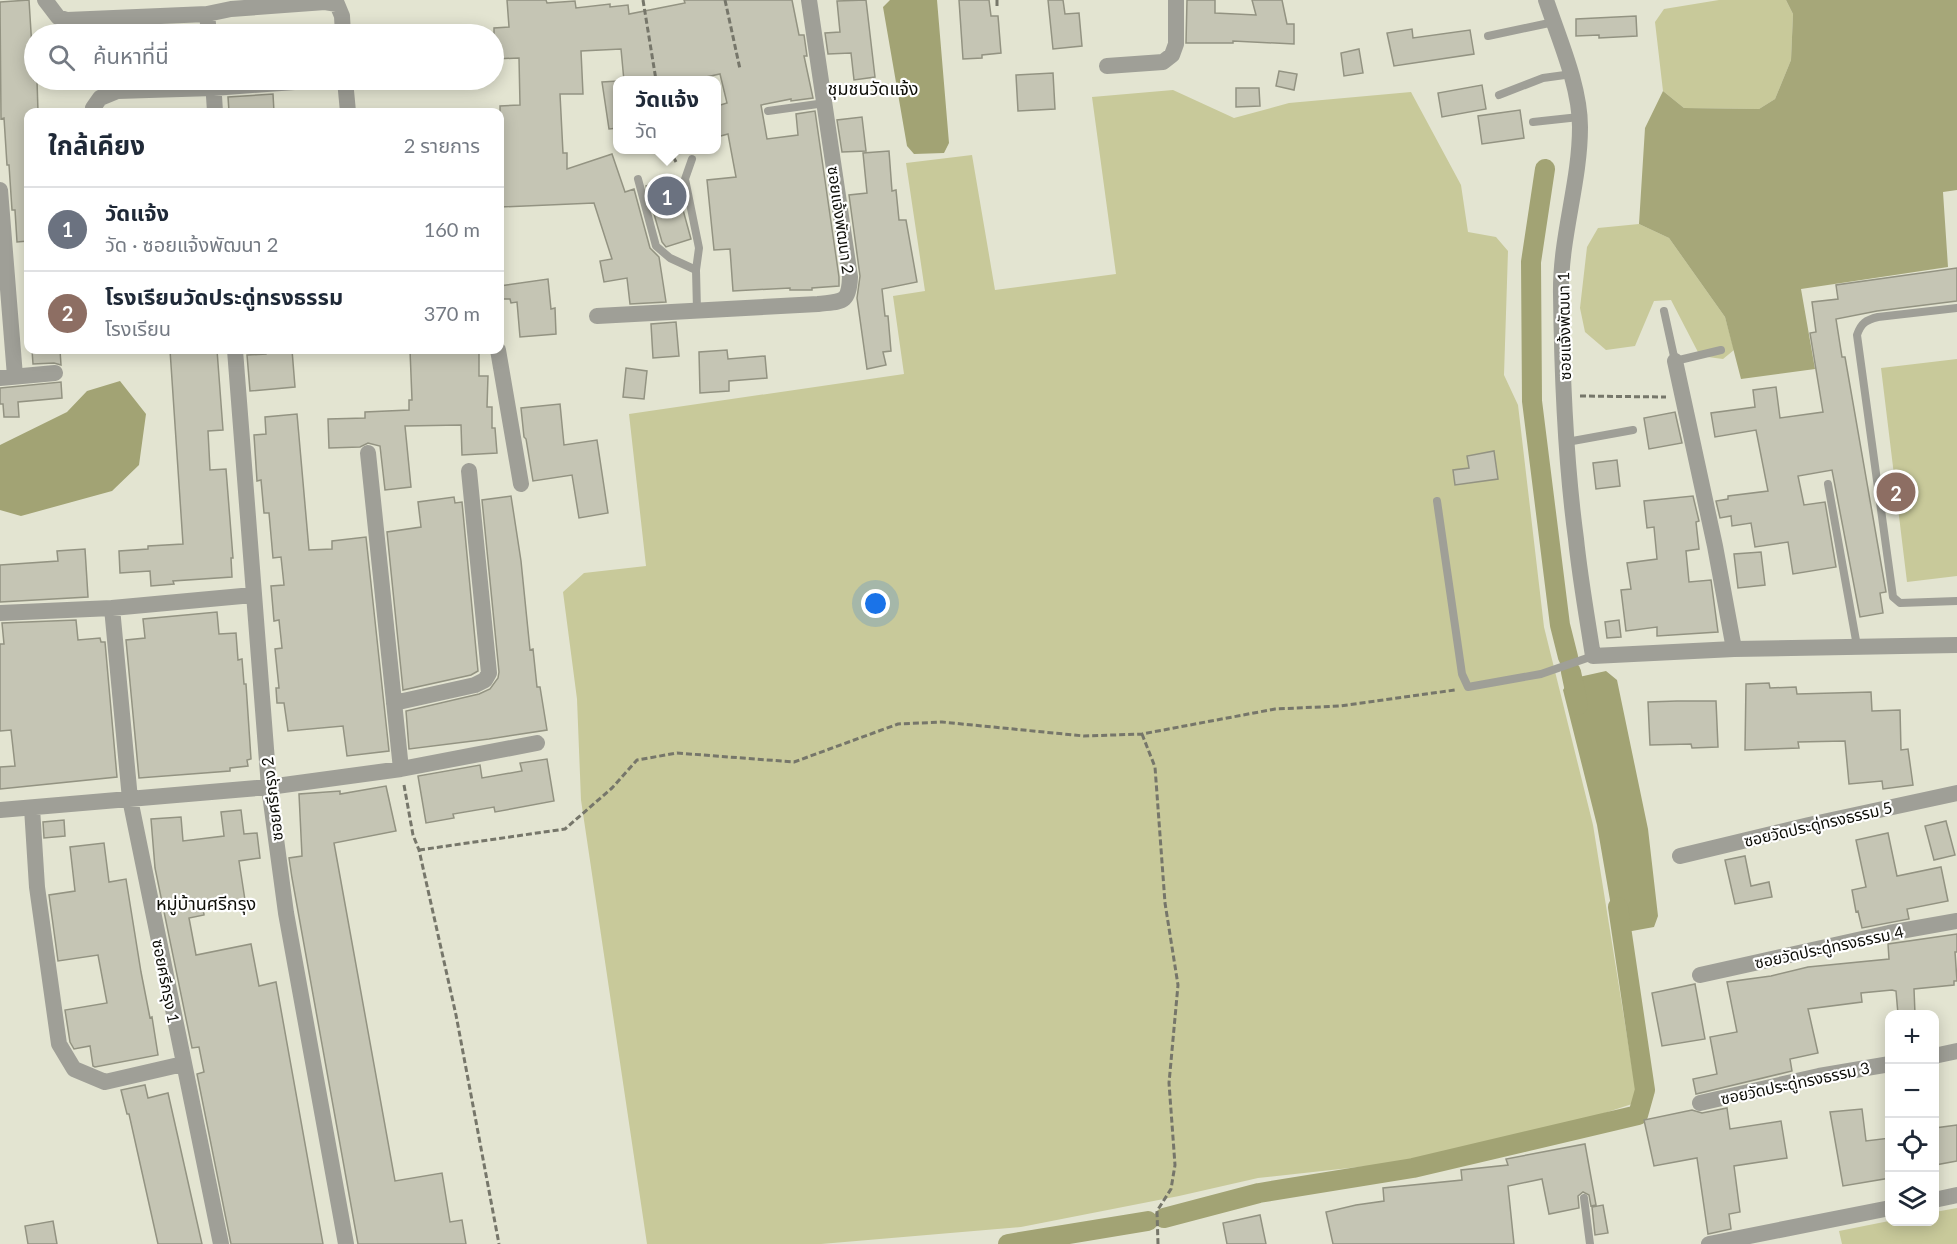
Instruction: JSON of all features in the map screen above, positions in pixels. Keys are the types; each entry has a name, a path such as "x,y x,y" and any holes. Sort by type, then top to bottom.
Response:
{"street":[{"path":"45,0 58,17 67,20 207,14 230,4 325,2 337,4 343,24"},
{"name":"ซอยแจ้งพัฒนา 2","path":"597,316 818,304 840,302 847,298 850,277 809,0"},
{"path":"1107,66 1163,62 1172,55 1176,44 1176,0"},
{"name":"ซอยแจ้งพัฒนา 1","path":"1546,0 1572,74 1579,117 1577,177 1564,244 1561,291 1567,442 1575,538 1593,656"},
{"path":"207,14 208,24"},
{"path":"93,108 100,98 117,91 131,90"},
{"path":"213,90 215,108"},
{"path":"346,90 348,108"},
{"path":"0,190 8,377 55,373"},
{"name":"ซอยศรีกรุง 2","path":"235,354 269,787 286,913 346,1244"},
{"path":"499,354 521,484"},
{"path":"1675,361 1715,546 1734,649"},
{"path":"368,453 402,769"},
{"path":"394,703 475,685 485,680 489,673 469,471"},
{"path":"0,613 112,608 253,596"},
{"name":"ซอยศรีกรุง 1","path":"112,608 130,799 221,1244"},
{"path":"1593,656 1734,649 1957,645"},
{"path":"0,803 0,810 269,787 402,769 537,743"},
{"name":"ซอยวัดประดู่ทรงธรรม 5","path":"1680,856 1957,793"},
{"path":"32,808 37,887 59,1044 74,1069 105,1082 183,1064"},
{"name":"ซอยวัดประดู่ทรงธรรม 4","path":"1700,975 1889,933 1957,921"},
{"path":"1939,1055 1957,1051"},
{"name":"ซอยวัดประดู่ทรงธรรม 3","path":"1700,1103 1819,1076 1885,1065"},
{"path":"1939,1199 1957,1195"},
{"path":"1709,1244 1885,1209"}],"lane":[{"path":"1488,36 1554,22"},
{"path":"1499,95 1543,78 1572,74"},
{"path":"768,111 826,103"},
{"path":"1533,122 1579,117"},
{"path":"692,159 686,179 699,248 696,270 697,310"},
{"path":"638,179 656,246 670,258 696,270"},
{"path":"1957,308 1867,320 1861,325 1857,335 1893,597 1900,603 1957,601"},
{"path":"1664,311 1675,361 1721,350"},
{"path":"1567,442 1633,430"},
{"path":"1828,484 1857,646"},
{"path":"1437,501 1462,674 1468,687 1541,674 1593,656"},
{"path":"1584,1198 1590,1244"}],"path":[{"path":"643,0 655,76"},
{"path":"725,0 740,69"},
{"path":"997,0 997,7"},
{"path":"1565,396 1638,395 1683,399"},
{"path":"419,850 566,829 612,788 637,760 676,753 794,762 897,724 942,722 1084,736 1142,734 1275,710 1340,706 1420,696 1468,687"},
{"path":"1142,734 1155,767 1165,903 1178,984 1169,1083 1175,1165 1171,1189 1157,1211 1158,1244"},
{"path":"402,769 413,835 419,850 456,1015 499,1244"}],"shaded area":[{"path":"890,0 937,0 949,143 944,153 914,154 907,146 883,7"},
{"path":"1719,0 1786,0 1793,14 1791,60 1775,99 1759,109 1684,108 1663,91 1655,22 1664,9"},
{"path":"1786,0 1957,0 1957,190 1943,192 1948,267 1801,289 1815,369 1741,379 1725,317 1669,238 1639,224 1645,128 1663,91 1684,108 1759,109 1775,99 1791,60 1793,14"},
{"path":"1173,90 1234,118 1289,103 1411,92 1461,185 1468,232 1496,237 1508,251 1504,375 1518,405 1544,627 1593,825 1636,1092 1632,1104 1556,1129 1413,1161 1258,1178 1021,1227 821,1244 647,1244 581,800 577,699 563,592 584,573 646,566 629,414 904,374 893,296 925,291 906,163 972,155 995,290 1116,274 1092,97"},
{"path":"1639,224 1669,238 1725,317 1734,350 1723,359 1700,356 1671,300 1654,301 1635,346 1606,350 1585,332 1580,308 1587,247 1598,228"},
{"path":"1957,359 1957,576 1907,582 1881,368"},
{"path":"120,381 146,414 139,465 112,491 21,516 0,510 0,445 67,412 87,391"},
{"path":"1606,671 1617,680 1648,829 1658,916 1654,927 1621,933 1615,929 1597,825 1563,690 1570,679"},
{"path":"1957,1208 1957,1244 1842,1244 1839,1231 1885,1222 1885,1226 1939,1226 1939,1211"}],"building":[{"path":"29,0 30,24 24,24 24,90 37,90 38,108 24,108 24,241 17,242 15,210 12,210 9,165 7,165 4,118 1,119 0,2"},
{"path":"507,0 546,0 547,3 575,1 576,8 610,4 610,7 628,5 629,14 685,3 684,0 792,0 799,35 804,35 807,56 804,56 813,98 791,101 791,99 761,105 767,139 798,135 796,114 815,111 839,286 812,288 812,290 790,290 790,288 733,291 730,249 714,250 707,180 736,177 728,134 721,136 721,105 727,103 721,76 720,74 711,76 624,76 621,49 581,51 583,94 560,94 563,153 567,153 567,169 612,154 625,192 634,189 650,248 659,257 666,302 630,304 627,278 604,282 600,261 612,259 594,203 504,207 504,108 500,106 520,105 519,58 504,59 504,27 509,27"},
{"path":"866,0 875,77 854,80 851,53 828,54 825,33 840,32 837,1"},
{"path":"959,0 989,0 991,16 998,16 1001,53 982,55 982,58 963,59"},
{"path":"1048,0 1063,0 1065,14 1079,13 1082,46 1053,49"},
{"path":"1187,0 1215,0 1215,13 1256,15 1252,0 1282,0 1287,24 1294,24 1294,44 1233,41 1233,43 1186,43"},
{"path":"1636,16 1637,36 1599,38 1599,35 1576,36 1576,19"},
{"path":"1412,29 1413,38 1470,30 1474,54 1394,66 1387,33"},
{"path":"1359,49 1363,73 1344,76 1341,53"},
{"path":"1279,71 1297,74 1294,90 1276,86"},
{"path":"1053,73 1055,109 1018,111 1016,75"},
{"path":"613,81 613,129 609,129 602,82"},
{"path":"1482,85 1486,109 1442,117 1438,93"},
{"path":"1236,88 1259,88 1260,106 1236,107"},
{"path":"273,94 274,108 229,108 228,97"},
{"path":"1520,110 1524,138 1482,144 1478,116"},
{"path":"862,117 866,151 842,152 837,120"},
{"path":"889,151 892,191 896,190 899,220 906,220 917,282 882,289 885,316 888,316 891,351 883,352 886,365 867,369 857,298 860,276 849,195 867,193 863,153"},
{"path":"674,177 691,239 666,247 662,242 646,186"},
{"path":"1957,268 1957,301 1877,311 1836,319 1842,357 1845,357 1886,592 1880,593 1883,613 1860,617 1832,470 1798,476 1804,505 1825,502 1836,567 1793,574 1788,542 1755,547 1751,523 1732,526 1731,516 1720,518 1716,501 1728,499 1728,496 1768,491 1756,430 1715,437 1711,413 1755,407 1753,390 1776,387 1780,418 1823,412 1810,333 1816,332 1812,302 1838,299 1836,285"},
{"path":"548,279 551,309 555,308 556,334 520,337 517,302 511,303 510,299 504,299 504,285"},
{"path":"676,322 679,356 653,358 651,324"},
{"path":"727,350 728,359 765,356 767,378 729,381 729,391 700,393 699,352"},
{"path":"32,354 60,354 61,365 33,364"},
{"path":"170,354 217,354 223,430 208,431 210,470 226,469 233,558 231,558 232,577 173,581 174,584 151,586 150,571 120,573 119,551 148,549 148,546 183,544"},
{"path":"292,354 295,387 250,391 247,355"},
{"path":"410,354 479,354 479,376 488,376 487,407 492,407 492,428 495,428 497,453 462,455 461,425 405,426 411,487 385,490 380,446 368,443 360,447 329,448 328,419 365,418 365,412 409,410 409,400 412,400"},
{"path":"626,368 647,371 644,399 623,397"},
{"path":"61,382 62,398 18,402 19,417 4,417 3,404 0,404 0,388"},
{"path":"560,404 564,445 597,440 608,513 579,518 572,475 533,481 521,408"},
{"path":"1675,412 1682,443 1649,449 1644,418"},
{"path":"297,414 309,550 332,549 332,541 366,537 389,751 347,756 343,726 288,731 284,703 277,703 276,688 279,688 275,649 282,648 279,620 274,621 271,586 284,585 281,557 273,558 269,513 264,513 261,480 257,481 254,435 266,434 265,417"},
{"path":"1494,451 1498,479 1455,485 1453,470 1469,468 1467,456"},
{"path":"1617,460 1620,486 1596,489 1593,463"},
{"path":"511,496 521,561 530,650 533,649 537,687 540,687 547,730 409,749 406,711 479,694 490,689 498,678 482,500"},
{"path":"1693,496 1699,521 1696,522 1699,549 1686,551 1689,582 1711,580 1718,632 1657,636 1657,627 1626,631 1621,590 1631,589 1627,563 1657,559 1654,527 1647,528 1644,501"},
{"path":"454,497 455,503 462,502 478,671 471,675 403,690 387,532 421,527 418,502"},
{"path":"85,549 88,597 0,602 0,565 58,561 57,551"},
{"path":"1761,552 1765,585 1738,588 1734,554"},
{"path":"217,612 219,634 236,633 238,660 242,659 251,759 247,760 248,766 230,768 230,771 139,778 126,640 145,638 143,619"},
{"path":"76,620 78,640 100,638 101,642 105,642 117,777 0,789 0,767 15,766 11,730 0,731 0,644 4,644 2,623"},
{"path":"1619,620 1621,637 1607,638 1605,622"},
{"path":"1769,683 1770,688 1796,687 1797,694 1871,692 1872,711 1900,710 1901,750 1908,749 1913,785 1883,789 1882,781 1849,784 1845,741 1798,742 1799,748 1745,750 1746,684"},
{"path":"1716,701 1718,747 1692,748 1691,744 1650,745 1648,702"},
{"path":"547,759 554,801 495,812 494,807 453,814 454,818 426,823 418,776 480,765 482,778 522,771 520,763"},
{"path":"386,786 396,831 334,843 395,1181 442,1173 450,1222 462,1220 466,1244 358,1244 292,878 289,858 302,856 299,794 340,791 340,794"},
{"path":"241,810 244,834 257,833 260,858 239,861 245,900 203,906 204,915 189,918 196,955 251,944 259,986 276,982 323,1244 231,1244 197,1074 204,1072 199,1047 192,1048 155,868 151,819 181,817 183,841 224,836 221,812"},
{"path":"64,820 65,836 44,838 43,822"},
{"path":"1946,821 1955,855 1934,860 1925,826"},
{"path":"1888,833 1897,876 1941,867 1948,901 1907,909 1909,919 1862,928 1852,890 1866,887 1856,840"},
{"path":"104,843 109,882 126,879 141,972 158,1055 95,1067 90,1046 74,1049 70,1042 65,1010 107,1003 98,955 58,961 49,895 75,891 70,847"},
{"path":"1745,856 1751,886 1769,882 1772,897 1735,904 1725,860"},
{"path":"1957,934 1957,952 1955,952 1957,981 1954,981 1954,985 1914,989 1915,1010 1898,1010 1896,991 1892,990 1861,993 1862,1002 1808,1009 1818,1053 1790,1059 1792,1071 1696,1094 1693,1079 1717,1074 1710,1037 1737,1032 1727,982 1771,976 1808,967 1889,959 1888,944"},
{"path":"1695,984 1705,1039 1662,1046 1652,993"},
{"path":"145,1085 148,1098 168,1093 202,1244 158,1244 129,1114 127,1114 121,1090"},
{"path":"1727,1108 1730,1129 1781,1121 1787,1158 1734,1166 1740,1212 1729,1214 1731,1229 1708,1234 1697,1158 1654,1166 1644,1120 1692,1110 1702,1113"},
{"path":"1862,1109 1866,1141 1885,1139 1885,1179 1843,1186 1830,1112"},
{"path":"1957,1125 1957,1161 1939,1164 1939,1127"},
{"path":"1585,1144 1596,1205 1591,1206 1589,1195 1583,1192 1578,1196 1579,1208 1549,1214 1542,1179 1508,1186 1514,1244 1333,1244 1326,1212 1384,1201 1383,1188 1462,1180 1461,1170 1508,1165 1506,1159"},
{"path":"1603,1205 1608,1233 1595,1235 1592,1207"},
{"path":"1260,1215 1266,1244 1227,1244 1223,1223"},
{"path":"53,1221 57,1244 28,1244 25,1226"}],"waterway":[{"path":"1545,169 1531,262 1532,401 1560,625 1568,657"},
{"path":"1571,672 1578,705"},
{"path":"1164,1218 1259,1193 1413,1168 1638,1115 1645,1090 1618,907"},
{"path":"1008,1244 1148,1221"}],"place":[{"name":"วัดแจ้ง","path":"667,196"},
{"name":"โรงเรียนวัดประดู่ทรงธรรม","path":"1896,492"}],"district":[{"name":"ชุมชนวัดแจ้ง","path":"873,89"},
{"name":"หมู่บ้านศรีกรุง","path":"206,904"}]}
